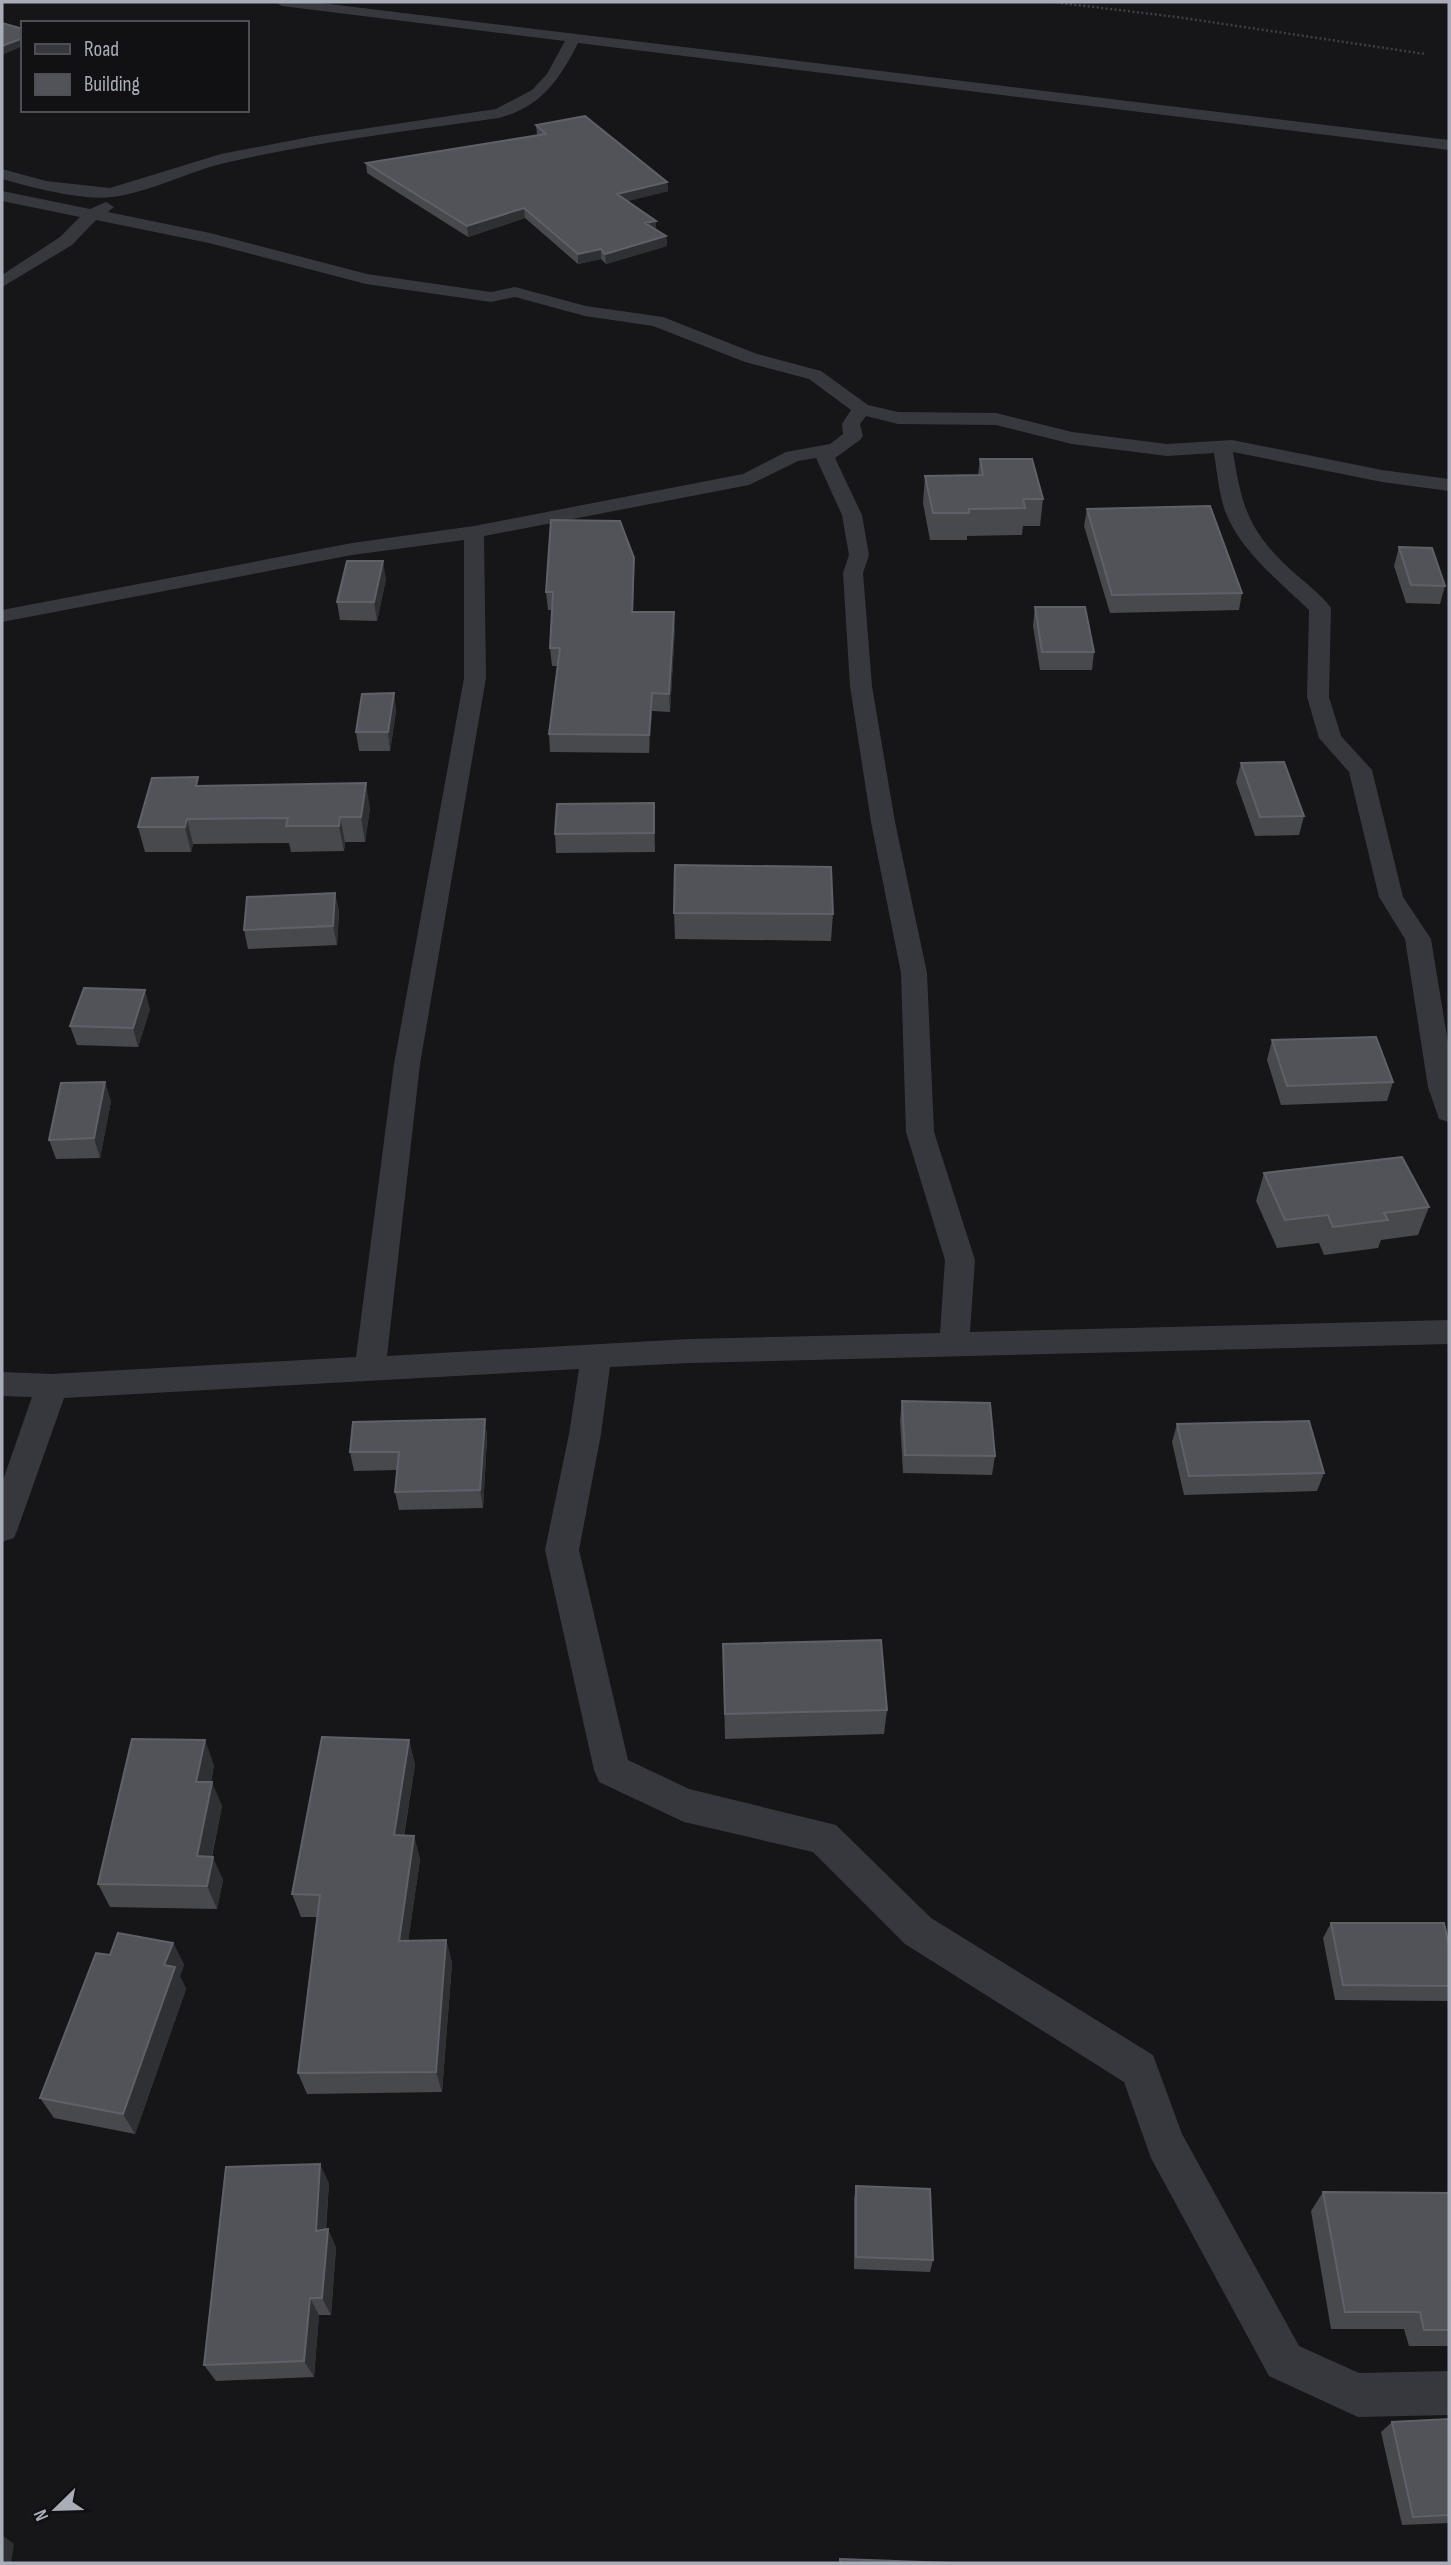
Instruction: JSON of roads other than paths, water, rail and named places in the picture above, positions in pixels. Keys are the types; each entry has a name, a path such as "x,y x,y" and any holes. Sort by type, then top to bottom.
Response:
{"street":[{"path":"282,2 1449,145"},
{"path":"2,174 45,186 110,192 140,186 221,159 315,141 466,120 518,107 544,90 573,37"},
{"path":"2,282 66,241 91,215 116,201 110,192"},
{"path":"2,196 210,239 366,279 491,297 515,292 585,312 657,321 751,358 815,375 861,409 898,418 996,419 1072,438 1167,450 1232,446 1382,476 1449,485"},
{"path":"861,409 851,424 853,436 825,457 852,515 859,555 853,573 861,686 883,822 914,972 920,1132 960,1260 954,1344"},
{"path":"1222,446 1230,490 1243,528 1266,555 1320,608 1318,697 1330,738 1360,770 1391,897 1418,939 1442,1087 1449,1112"},
{"path":"2,616 352,549 474,532 749,479 793,456 836,449"},
{"path":"370,1368 407,1064 475,678 474,532"},
{"path":"2,1384 52,1386 689,1351 1449,1332"},
{"path":"596,1356 585,1434 562,1550 612,1770 684,1805 823,1838 919,1931 1139,2069 1164,2144 1284,2361 1358,2395 1449,2393"},
{"path":"2,1528 52,1386"}]}
